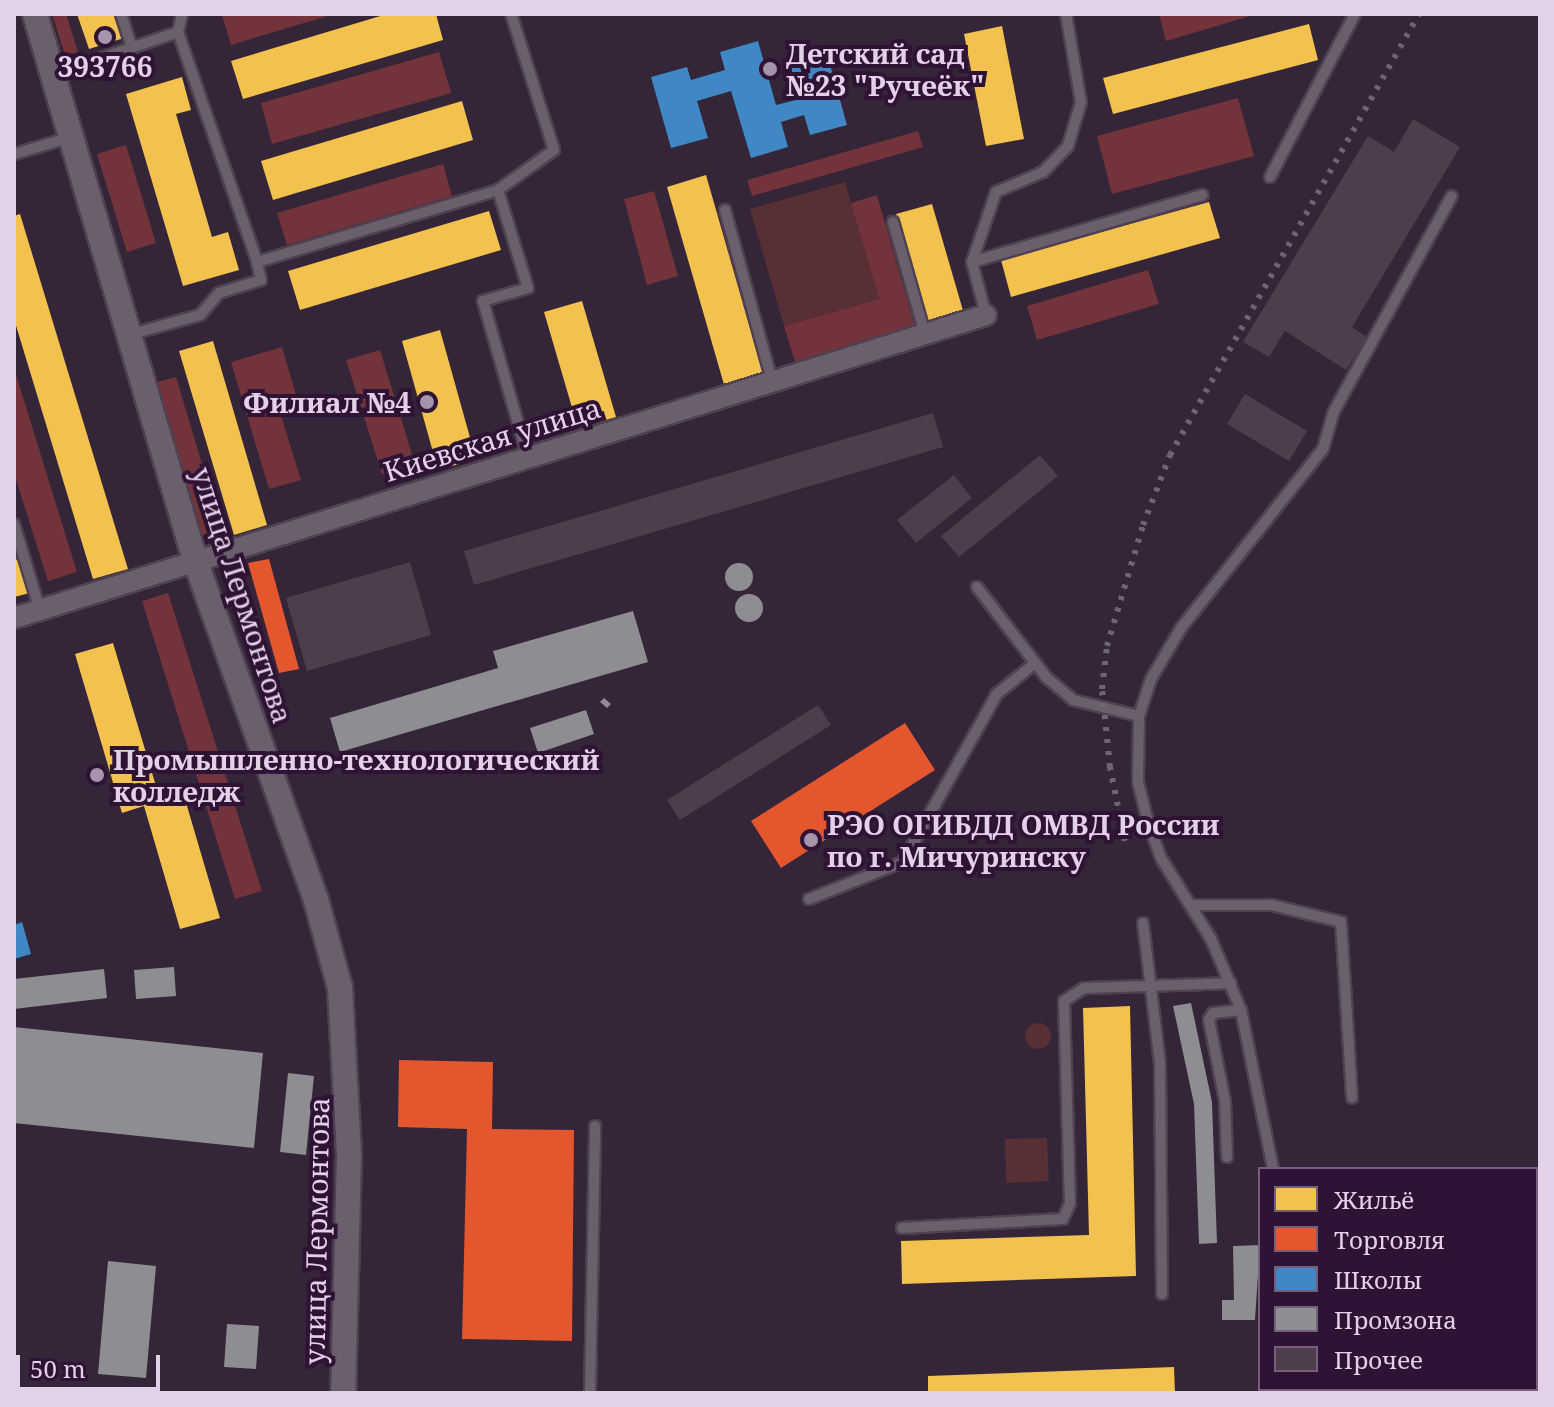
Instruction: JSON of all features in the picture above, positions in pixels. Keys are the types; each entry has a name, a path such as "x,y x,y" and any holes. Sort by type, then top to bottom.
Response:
{"street":[{"name":"улица Лермонтова","path":"35,14 132,334 195,560 316,900 340,988 349,1154 343,1393"},
{"name":"Киевская улица","path":"14,618 986,315"}],"lane":[{"path":"121,14 132,47"},
{"path":"132,334 200,315 219,293 261,280 178,32 182,14"},
{"path":"257,262 498,190 554,150 511,14"},
{"path":"986,315 972,262 996,192 1043,172 1068,146 1081,102 1066,14"},
{"path":"1270,177 1355,14"},
{"path":"54,74 178,32"},
{"path":"14,154 73,136"},
{"path":"498,190 528,288 483,301 528,458"},
{"path":"972,262 1202,195"},
{"path":"1273,1167 1241,1010 1231,983 1190,905 1161,858 1147,819 1138,782 1139,716 1151,679 1181,628 1323,449 1333,413 1452,196"},
{"path":"725,210 772,381"},
{"path":"893,222 925,334"},
{"path":"14,524 40,610"},
{"path":"977,587 1035,663 1073,700 1139,716"},
{"path":"809,899 903,862 997,694 1035,663"},
{"path":"1190,905 1272,905 1341,922 1352,1098"},
{"path":"1143,923 1160,1063 1162,1294"},
{"path":"902,1228 1063,1219 1070,1203 1064,1001 1084,988 1231,983"},
{"path":"1227,1157 1225,1101 1209,1020 1213,1013 1241,1010"},
{"path":"590,1393 595,1126"}],"shaded area":[{"path":"52,14 66,14 78,52 65,55"},
{"path":"334,14 231,45 222,15"},
{"path":"1159,14 1257,14 1166,41"},
{"path":"439,52 451,93 272,144 261,103"},
{"path":"1238,98 1254,156 1112,194 1097,136"},
{"path":"918,131 923,147 752,196 747,180"},
{"path":"126,145 156,243 127,252 97,154"},
{"path":"443,164 452,196 287,245 277,213"},
{"path":"845,182 879,299 784,326 750,209"},
{"path":"654,191 678,276 647,285 624,199"},
{"path":"877,195 915,327 795,362 784,326 879,299 851,203"},
{"path":"1148,270 1159,304 1037,340 1027,306"},
{"path":"282,347 298,402 279,409 301,480 269,489 231,362"},
{"path":"380,350 415,464 382,474 346,360"},
{"path":"14,368 77,572 48,581 14,473"},
{"path":"176,377 224,537 203,543 154,383"},
{"path":"168,593 262,891 235,899 142,601"},
{"path":"1038,1023 1047,1027 1051,1036 1047,1045 1038,1049 1029,1045 1025,1036 1029,1027"},
{"path":"1047,1138 1049,1181 1006,1183 1005,1139"}],"building: Жильё":[{"path":"77,14 116,14 124,38 89,49"},
{"path":"387,14 436,14 443,40 243,99 231,61"},
{"path":"1309,24 1318,60 1113,114 1103,78"},
{"path":"1002,26 1024,139 986,146 964,34"},
{"path":"182,77 191,110 176,114 212,237 228,232 239,270 183,286 126,94"},
{"path":"462,101 473,140 273,200 261,161"},
{"path":"706,175 764,377 725,388 667,187"},
{"path":"1209,202 1220,238 1011,297 1001,260"},
{"path":"932,204 964,314 928,324 896,214"},
{"path":"489,211 501,250 300,310 288,271"},
{"path":"20,214 128,569 93,579 14,319 14,216"},
{"path":"582,301 616,417 578,428 544,312"},
{"path":"440,330 476,459 438,470 402,341"},
{"path":"213,341 267,525 234,535 179,351"},
{"path":"19,559 30,593 14,597 14,560"},
{"path":"113,643 159,796 182,789 220,918 180,929 144,806 122,813 75,654"},
{"path":"1130,1006 1136,1276 902,1284 901,1241 1089,1235 1083,1008"},
{"path":"1174,1367 1175,1393 928,1393 928,1376"}],"building: Торговля":[{"path":"269,559 299,669 279,673 248,563"},
{"path":"905,723 935,770 781,868 751,821"},
{"path":"399,1060 493,1062 492,1129 574,1130 572,1341 462,1339 467,1129 398,1127"}],"building: Школы":[{"path":"758,41 776,105 800,99 790,64 827,54 847,125 810,135 804,115 781,122 788,147 751,158 731,91 697,101 708,138 671,148 651,77 687,67 691,80 725,70 720,52"},
{"path":"22,922 31,954 14,959 14,925"}],"building: Промзона":[{"path":"739,563 749,567 753,577 749,587 739,591 729,587 725,577 729,567"},
{"path":"749,594 759,598 763,608 759,618 749,622 739,618 735,608 739,598"},
{"path":"633,611 648,662 340,752 330,718 498,668 493,651"},
{"path":"604,698 611,704 607,708 600,702"},
{"path":"586,710 594,734 538,753 530,728"},
{"path":"174,967 176,996 136,999 134,970"},
{"path":"104,969 107,998 14,1009 14,979"},
{"path":"1191,1003 1212,1102 1217,1243 1199,1244 1194,1104 1173,1006"},
{"path":"14,1027 263,1053 254,1148 14,1123"},
{"path":"288,1073 314,1076 306,1155 280,1152"},
{"path":"1258,1245 1255,1320 1222,1320 1222,1300 1234,1300 1233,1246"},
{"path":"108,1261 156,1266 146,1378 98,1374"},
{"path":"227,1324 259,1326 256,1369 224,1367"}],"building: Прочее":[{"path":"1413,119 1460,147 1352,327 1367,337 1346,370 1285,331 1269,357 1243,342 1368,136 1394,152"},
{"path":"1245,394 1307,431 1289,461 1227,424"},
{"path":"933,413 943,447 474,585 464,551"},
{"path":"1040,455 1058,476 959,557 941,536"},
{"path":"954,475 972,498 916,543 897,520"},
{"path":"410,562 431,635 307,671 286,598"},
{"path":"818,705 831,725 680,820 667,800"},
{"path":"1538,1305 1540,1393 1481,1393 1538,1391"}],"railway":[{"path":"1125,841 1110,767 1102,689 1107,646 1143,525 1170,455 1419,14"}],"place":[{"name":"393766","path":"105,37"},
{"name":"Детский сад №23 \"Ручеёк\"","path":"770,69"},
{"name":"Филиал №4","path":"427,402"},
{"name":"Промышленно-технологический колледж","path":"97,775"},
{"name":"РЭО ОГИБДД ОМВД России по г. Мичуринску","path":"811,840"}]}
